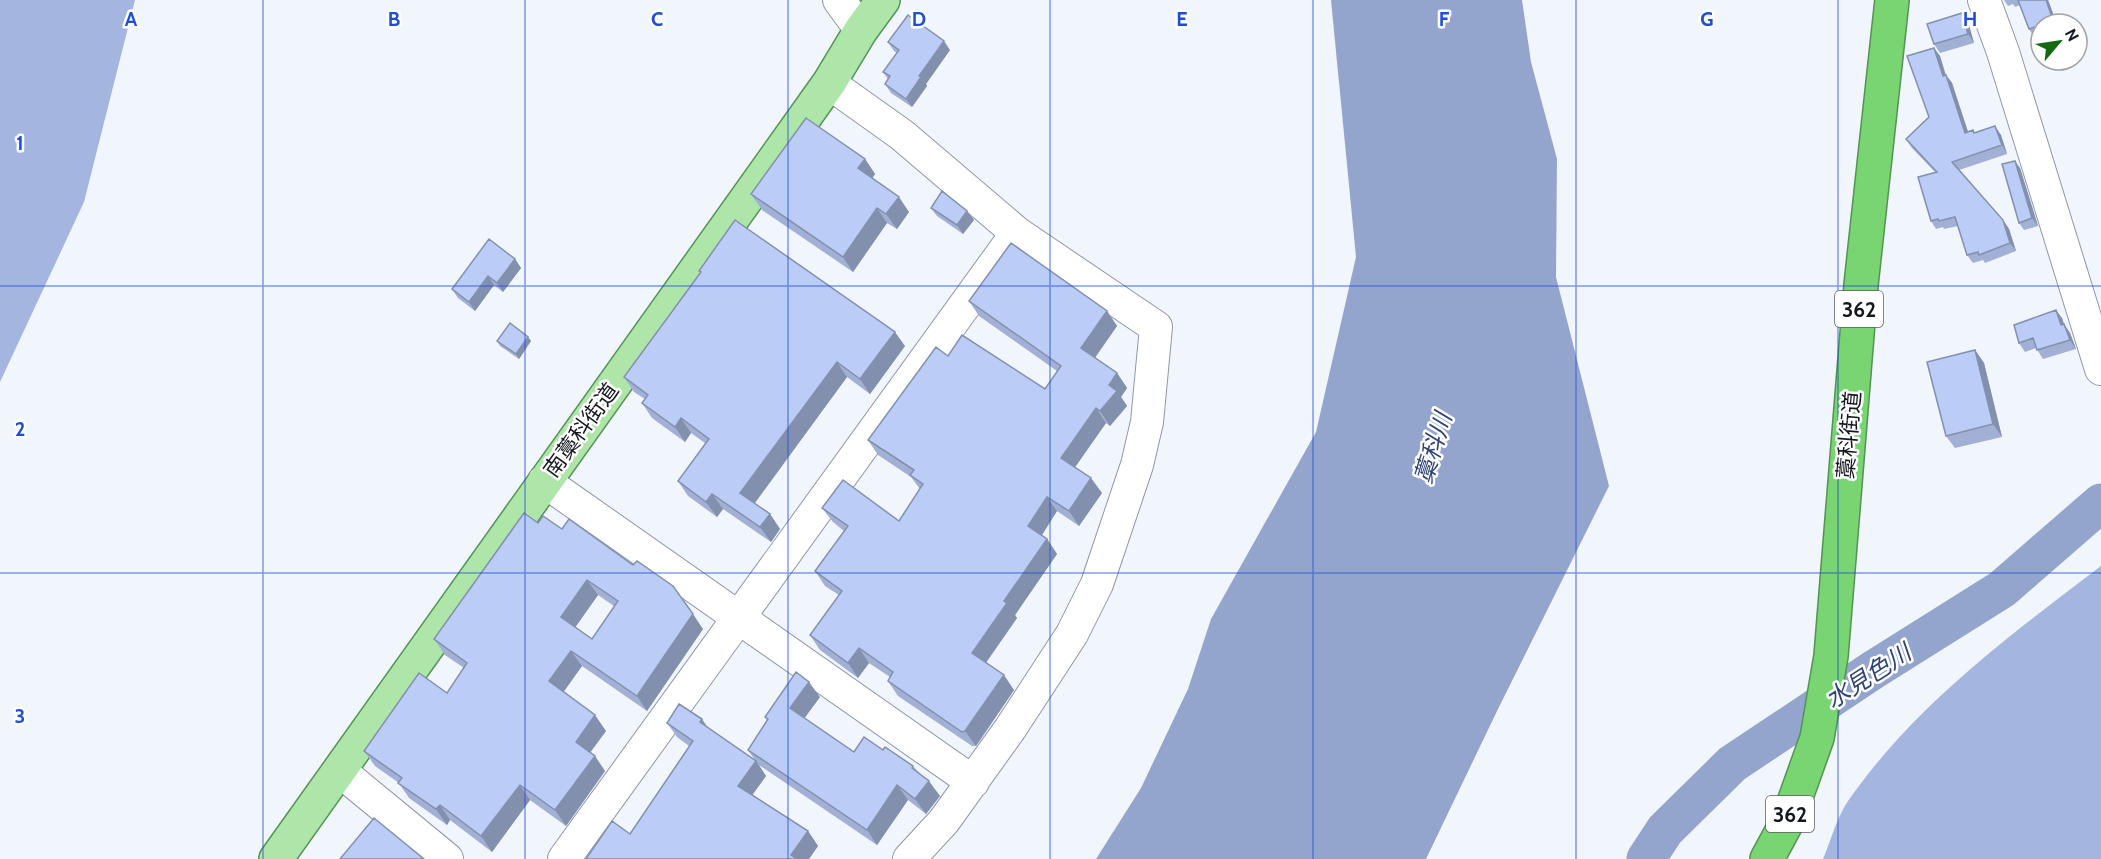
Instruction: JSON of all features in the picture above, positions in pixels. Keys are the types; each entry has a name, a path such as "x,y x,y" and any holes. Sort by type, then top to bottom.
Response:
{"highway":[{"name":"藁科街道","path":"1767,859 1787,822 1817,738 1826,694 1835,618 1861,285 1892,0"}],"main road":[{"name":"南藁科街道","path":"276,859 829,83 861,30 883,0"}],"street":[{"path":"839,0 861,30"},
{"path":"1984,0 2003,52 2101,369"},
{"path":"829,83 902,135 1017,233 1155,327 1147,422 1140,454 1097,584 1072,634 1011,729 944,821 909,859"},
{"path":"564,859 1017,233"},
{"path":"544,481 973,782"},
{"path":"340,771 447,859"}],"shaded area":[{"path":"0,0 135,0 84,202 0,382"},
{"path":"2101,566 2101,859 1823,859 1844,807 1874,766 1903,734 1933,703 1998,646"}],"water":[{"name":"藁科川","path":"1331,0 1522,0 1531,62 1557,159 1556,277 1609,486 1426,859 1096,859 1141,788 1188,689 1211,619 1316,432 1356,257"}],"building":[{"path":"2018,0 2046,0 2050,12 2029,12 2029,29"},
{"path":"1962,13 1968,34 1934,44 1927,24"},
{"path":"908,15 944,41 906,99 885,84 890,76 883,72 899,50 888,42"},
{"path":"1934,48 1943,76 1946,75 1965,133 1973,130 1974,133 1995,126 2002,145 1952,162 2003,220 2010,243 1979,255 1978,252 1967,255 1955,217 1931,221 1918,177 1937,172 1906,139 1929,117 1907,56"},
{"path":"806,118 865,159 858,168 899,197 886,214 877,208 843,257 751,194"},
{"path":"2015,161 2032,218 2019,223 2002,164"},
{"path":"942,191 967,211 957,225 931,208"},
{"path":"735,220 895,332 860,379 837,362 740,493 770,514 760,527 712,494 706,502 678,481 709,439 681,418 675,427 642,403 648,395 624,377 701,272 699,271"},
{"path":"489,239 515,259 497,283 488,276 469,302 452,289"},
{"path":"1011,243 1107,311 1081,348 1117,373 1109,385 1117,391 1100,411 1096,408 1061,458 1091,478 1069,511 1047,497 1028,526 1047,539 1004,601 1007,603 972,653 1004,675 965,731 962,732 888,681 893,672 859,648 848,663 810,635 842,591 815,571 848,526 822,508 843,480 899,521 923,484 910,475 914,470 868,440 936,347 948,356 962,335 1045,389 1061,366 969,301"},
{"path":"2056,310 2061,325 2064,324 2070,340 2037,350 2033,338 2019,343 2014,325"},
{"path":"510,323 528,337 516,354 497,341"},
{"path":"1975,350 1993,424 1946,436 1927,362"},
{"path":"524,513 538,523 543,516 562,529 569,519 633,565 637,561 673,586 693,614 637,696 571,651 549,681 595,715 576,742 595,756 555,810 520,785 481,836 440,805 436,809 398,783 402,778 364,751 419,673 447,693 467,663 434,639","holes":["587,580 618,601 592,639 561,617"]},
{"path":"796,672 809,682 790,708 854,752 864,737 883,750 885,747 913,766 912,768 929,781 915,799 897,785 867,830 748,750 768,719 765,717"},
{"path":"679,704 702,719 700,722 756,761 738,786 808,831 791,855 797,859 586,859 612,821 630,834 693,741 667,723"},
{"path":"374,818 424,859 340,859"}],"waterway":[{"name":"水見色川","path":"1646,859 1665,830 1732,764 1873,670 2002,589 2101,503"}]}
